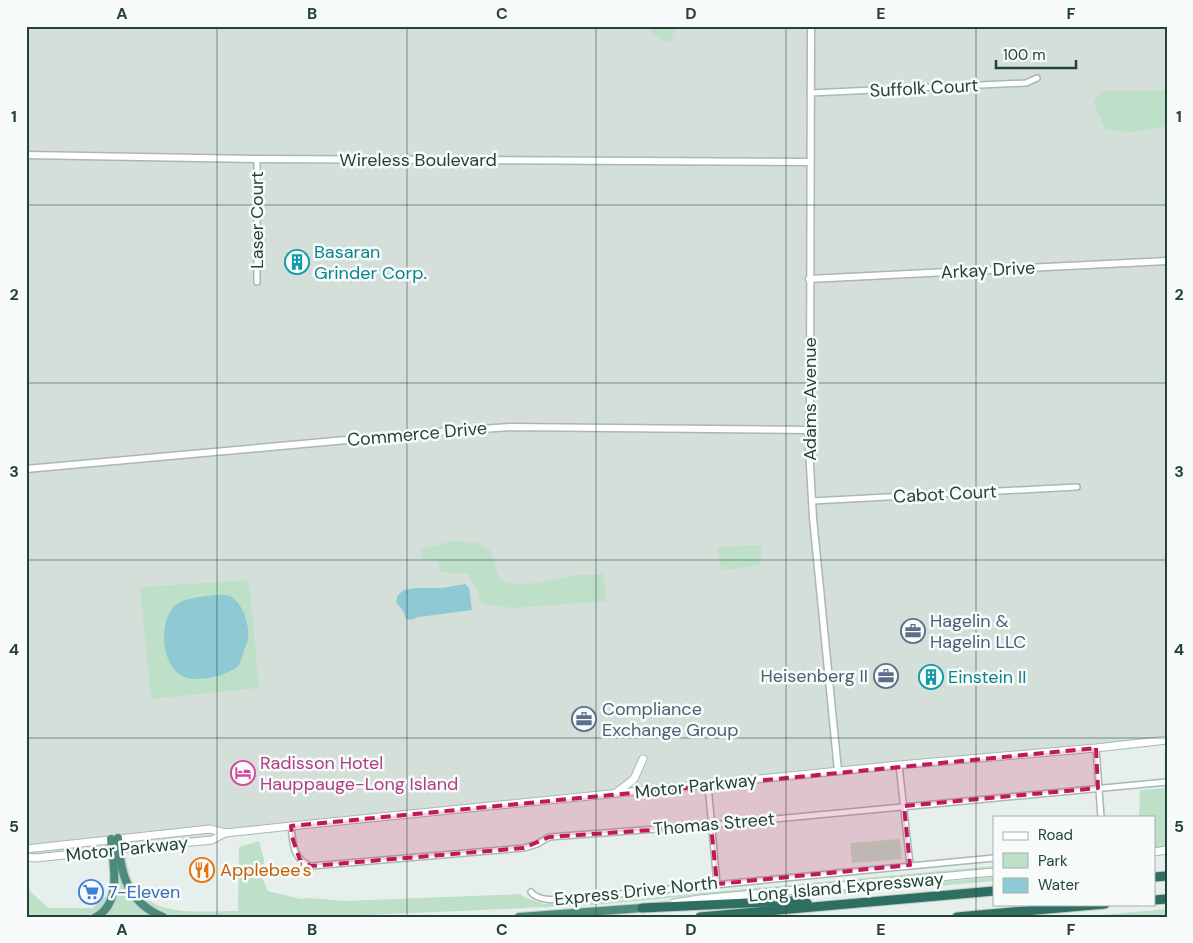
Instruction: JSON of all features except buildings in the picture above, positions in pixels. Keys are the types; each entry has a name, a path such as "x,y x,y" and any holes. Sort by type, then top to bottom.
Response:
{"highway":[{"path":"96,917 106,908 113,894 115,838"},
{"path":"115,850 128,888 140,902 163,917"},
{"name":"Long Island Expressway","path":"700,917 993,891"},
{"path":"642,908 792,901 820,905"},
{"path":"957,917 1082,906"},
{"name":"Express Drive North","path":"519,917 642,908"}],"main road":[{"name":"Motor Parkway","path":"26,848 210,829 225,833 1167,740"},
{"path":"615,794 634,779 643,759"},
{"name":"Motor Parkway","path":"26,857 35,858 212,840 225,833"},
{"name":"Express Drive North","path":"642,908 700,899 993,872"}],"street":[{"name":"Adams Avenue","path":"812,26 809,279 810,402 808,430 812,501 838,771"},
{"name":"Suffolk Court","path":"810,93 1026,83 1037,78"},
{"name":"Wireless Boulevard","path":"26,155 256,159 810,162"},
{"name":"Laser Court","path":"256,159 257,282"},
{"name":"Arkay Drive","path":"809,279 1167,261"},
{"name":"Commerce Drive","path":"26,469 510,427 808,430"},
{"name":"Cabot Court","path":"812,501 1078,487"},
{"path":"1096,748 1101,816"},
{"path":"899,765 910,865"},
{"name":"Thomas Street","path":"291,826 296,853 300,860 311,866 524,848 537,844 549,837 711,826 1167,782"},
{"path":"708,785 717,884"},
{"path":"531,892 541,899 568,898 993,858"}],"highlighted area":[{"path":"1096,748 1098,788 904,806 910,865 717,884 711,826 549,837 524,848 311,866 300,860 292,837 291,826"}],"shaded area":[{"path":"26,26 1167,26 1167,740 225,833 177,844 26,856"}],"green space":[{"path":"644,26 676,26 670,43 661,39"},
{"path":"1167,90 1167,126 1134,132 1105,130 1094,102 1102,91"},
{"path":"452,541 477,543 490,550 500,581 529,584 577,575 604,574 606,601 514,608 482,604 468,574 439,572 439,561 421,558 422,549"},
{"path":"762,545 760,565 722,571 717,547"},
{"path":"249,580 259,688 151,699 140,587"},
{"path":"1167,788 1167,846 1156,848 1156,816 1139,816 1140,790"},
{"path":"900,839 902,859 852,863 850,843"},
{"path":"259,841 264,859 263,880 268,891 301,899 344,901 520,894 544,904 636,899 993,866 993,868 594,905 343,916 176,917 156,909 138,896 127,877 124,867 124,856 126,857 131,878 140,892 152,902 167,908 201,912 238,911 239,847"},
{"path":"120,877 134,899 154,917 103,917 116,901"},
{"path":"993,877 993,881 846,894 776,897"},
{"path":"26,883 31,892 48,908 93,908 102,898 110,897 100,910 89,916 26,915"},
{"path":"1167,909 1167,917 1081,917 1157,910"}],"water":[{"path":"465,584 469,588 472,610 419,617 411,620 406,619 396,602 398,595 404,590 442,588"},
{"path":"215,595 230,596 235,599 245,615 248,627 248,642 241,661 236,668 210,678 194,679 184,677 169,662 164,640 167,618 172,609 181,602 192,598"}],"place":[{"name":"Basaran Grinder Corp.","path":"297,262"},
{"name":"Hagelin & Hagelin LLC","path":"913,631"},
{"name":"Heisenberg II","path":"886,676"},
{"name":"Einstein II","path":"931,677"},
{"name":"Compliance Exchange Group","path":"584,719"},
{"name":"Radisson Hotel Hauppauge-Long Island","path":"243,773"},
{"name":"Applebee's","path":"202,870"},
{"name":"7-Eleven","path":"91,892"}]}
